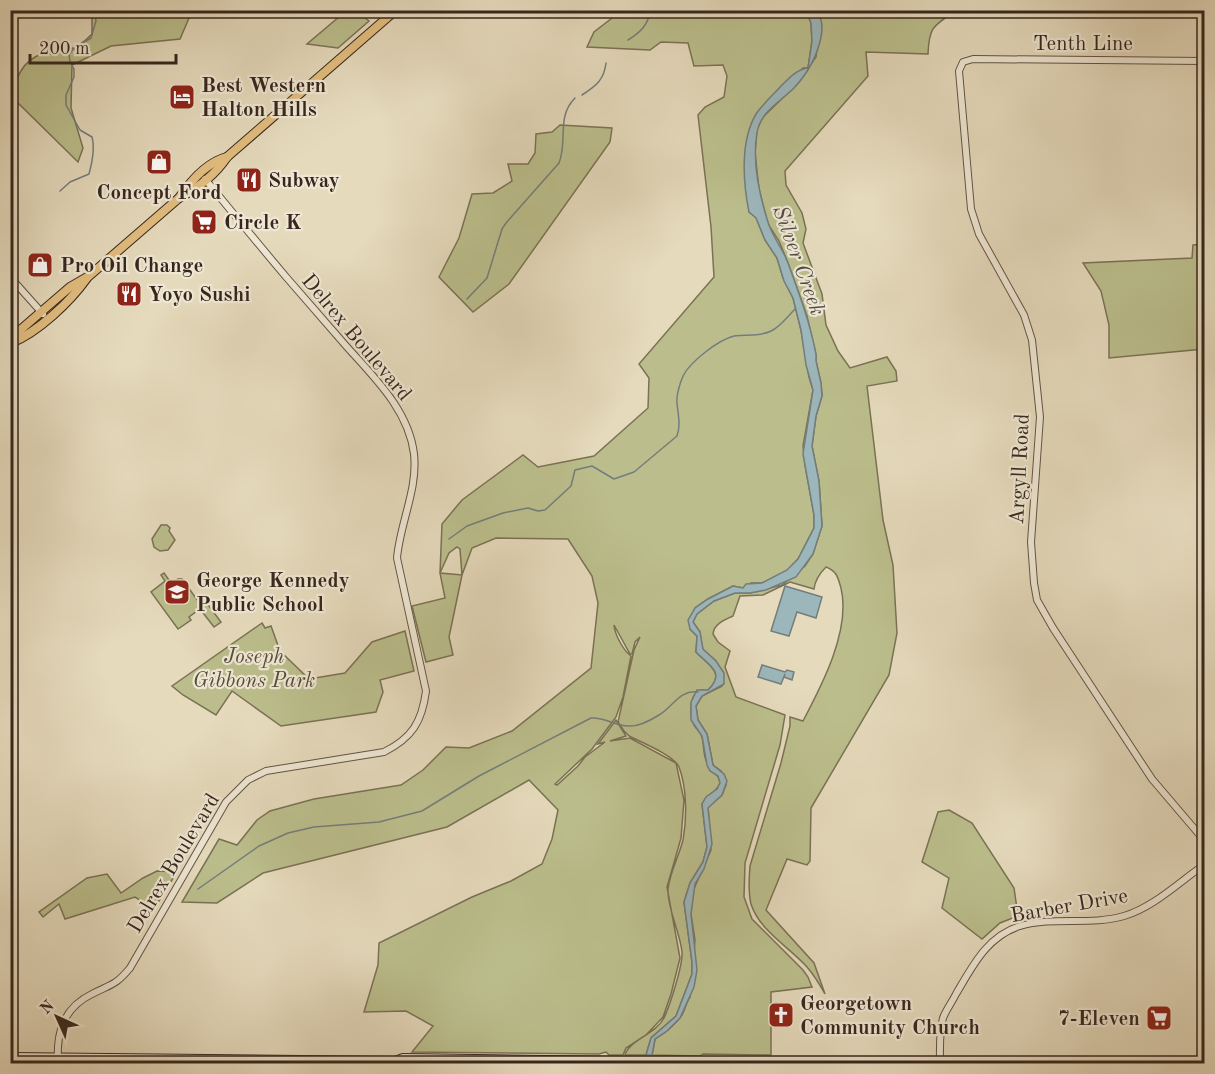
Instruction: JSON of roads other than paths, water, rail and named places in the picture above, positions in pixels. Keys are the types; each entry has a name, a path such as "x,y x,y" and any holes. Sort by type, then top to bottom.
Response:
{"main road":[{"path":"11,343 19,331 44,315 70,287 90,276 179,198 192,191 203,177 221,166 227,158 396,10"},
{"path":"10,1057 57,1060 397,1062 403,1058 1102,1064"}],"street":[{"name":"Tenth Line","path":"963,62 973,59 1204,61"},
{"name":"Argyll Road","path":"963,62 959,71 971,209 980,234 1024,315 1032,340 1040,417 1031,542 1037,600 1152,779 1204,840"},
{"name":"Delrex Boulevard","path":"57,1060 58,1037 65,1016 78,1002 120,980 130,968 226,802 248,780 266,771 384,752 409,736 424,711 426,691 397,558 398,543 413,484 414,456 405,422 393,401 376,380 203,177"},
{"path":"10,277 44,315"},
{"name":"Barber Drive","path":"940,1063 943,1017 969,971 998,936 1020,926 1047,922 1111,919 1130,914 1148,905 1204,865"}],"water":[{"path":"806,11 817,11 821,20 822,33 817,51 808,71 762,119 757,133 755,155 757,178 765,211 796,286 816,354 822,396 816,416 812,446 819,481 822,526 813,554 796,577 766,590 735,593 714,601 697,614 693,622 700,632 703,649 716,661 724,673 724,684 702,696 696,706 698,720 707,734 713,765 724,774 727,781 722,795 708,808 712,844 704,869 695,884 691,914 697,970 694,987 680,1018 655,1039 652,1055 646,1055 651,1038 676,1016 692,974 684,902 690,883 703,862 707,847 702,804 720,783 718,776 710,771 707,765 702,736 691,720 691,702 697,690 708,690 716,678 710,665 696,652 697,636 690,629 688,620 695,608 733,586 743,588 746,584 762,583 787,570 798,559 814,528 814,515 803,454 813,390 793,298 784,281 777,258 765,240 756,218 749,212 744,175 747,136 756,114 790,77 808,68 812,41 811,23"},
{"path":"785,586 822,597 816,618 797,612 789,636 771,631"},
{"path":"762,665 785,672 787,670 794,672 792,680 784,677 785,674 781,684 758,677"}],"waterway":[{"path":"60,191 70,182 89,174 92,160 92,137 80,130 66,105 66,95 74,77 69,54 74,48 91,38 96,21 94,10"},
{"path":"628,40 643,28 651,10"},
{"path":"582,95 598,82 606,63"},
{"path":"467,299 487,278 502,229 506,223 559,163 563,146 564,121 569,105 575,98"},
{"name":"Silver Creek","path":"449,539 467,526 503,513 528,508 538,511 545,510 571,486 575,470 592,466 614,479 634,472 677,436 678,393 683,376 692,364 728,338 771,331 795,309"},
{"path":"198,889 259,846 288,833 314,827 379,822 422,811 479,776 591,718 632,726 648,721 664,712 686,693 698,692"}],"place":[{"name":"Best Western Halton Hills","path":"182,97"},
{"name":"Concept Ford","path":"159,162"},
{"name":"Subway","path":"249,180"},
{"name":"Circle K","path":"204,222"},
{"name":"Pro Oil Change","path":"40,265"},
{"name":"Yoyo Sushi","path":"129,294"},
{"name":"George Kennedy Public School","path":"177,592"},
{"name":"Georgetown Community Church","path":"781,1015"},
{"name":"7-Eleven","path":"1159,1018"}],"park label":[{"name":"Joseph Gibbons Park","path":"254,668"}]}
